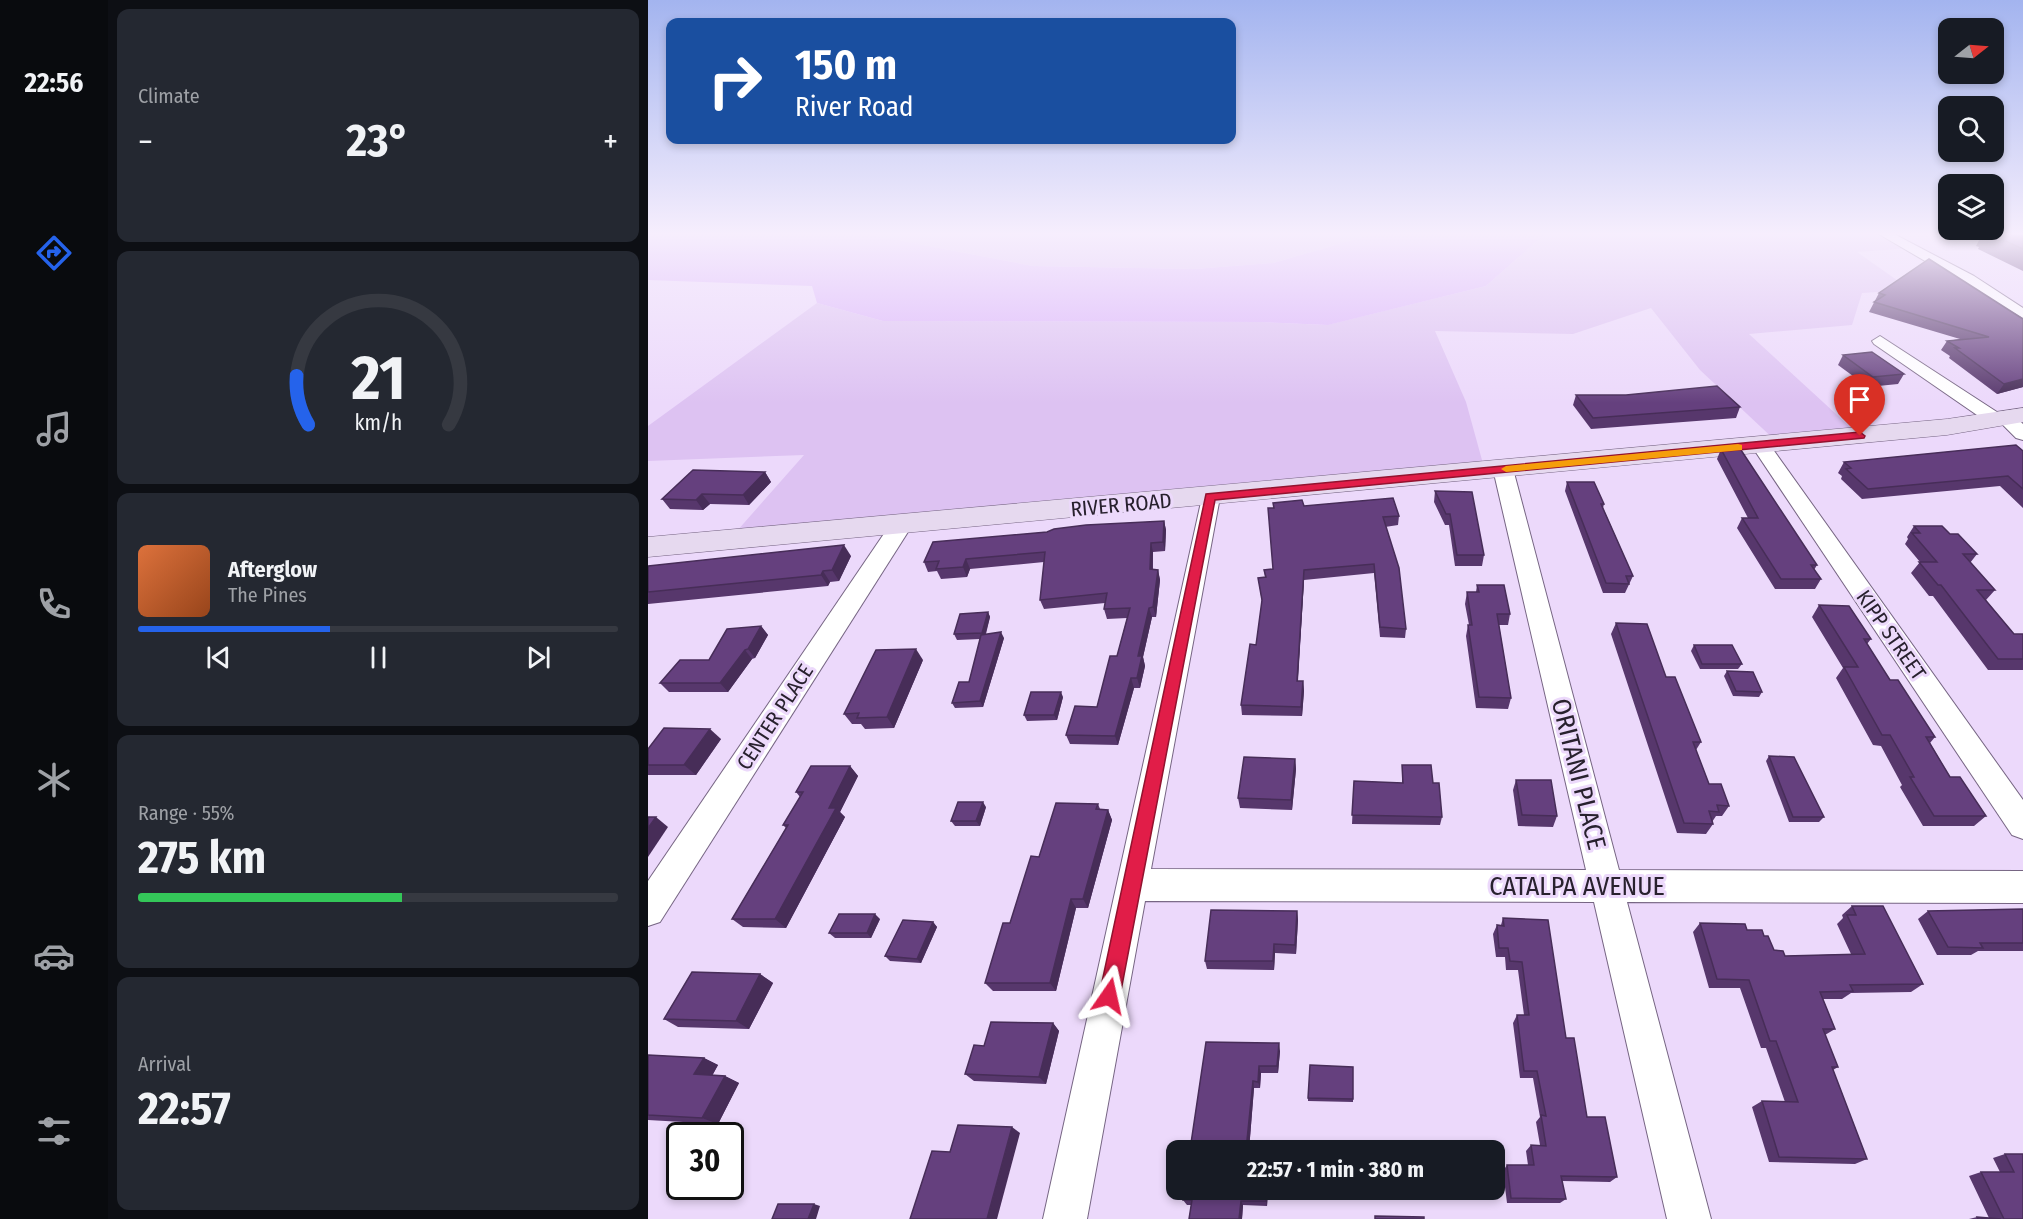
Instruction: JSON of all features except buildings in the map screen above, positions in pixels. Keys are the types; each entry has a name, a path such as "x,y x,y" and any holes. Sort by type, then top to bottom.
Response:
{"main road":[{"name":"RIVER ROAD","path":"648,547 2012,422"}],"street":[{"path":"1986,290 2023,314"},
{"path":"1880,340 2012,422"},
{"name":"KIPP STREET","path":"1760,445 2023,825"},
{"name":"ORITANI PLACE","path":"1503,469 1689,1219"},
{"path":"1065,1219 1210,496"},
{"name":"CENTER PLACE","path":"648,910 902,524"},
{"name":"CATALPA AVENUE","path":"1132,885 2023,887"}],"shaded area":[{"path":"813,290 1470,290 1328,325 1261,322 883,321 817,303"},
{"path":"1470,290 1911,290 1862,293 1852,325 1749,334 1860,436 1778,443 1700,370 1651,308 1573,334 1435,331 1466,402 1485,471 729,540 804,455 648,461 648,426 817,303 883,321 1261,322 1327,325"}],"slow traffic":[{"path":"1506,469 1738,447"}],"route":[{"path":"1109,996 1210,496 1860,436"}]}
